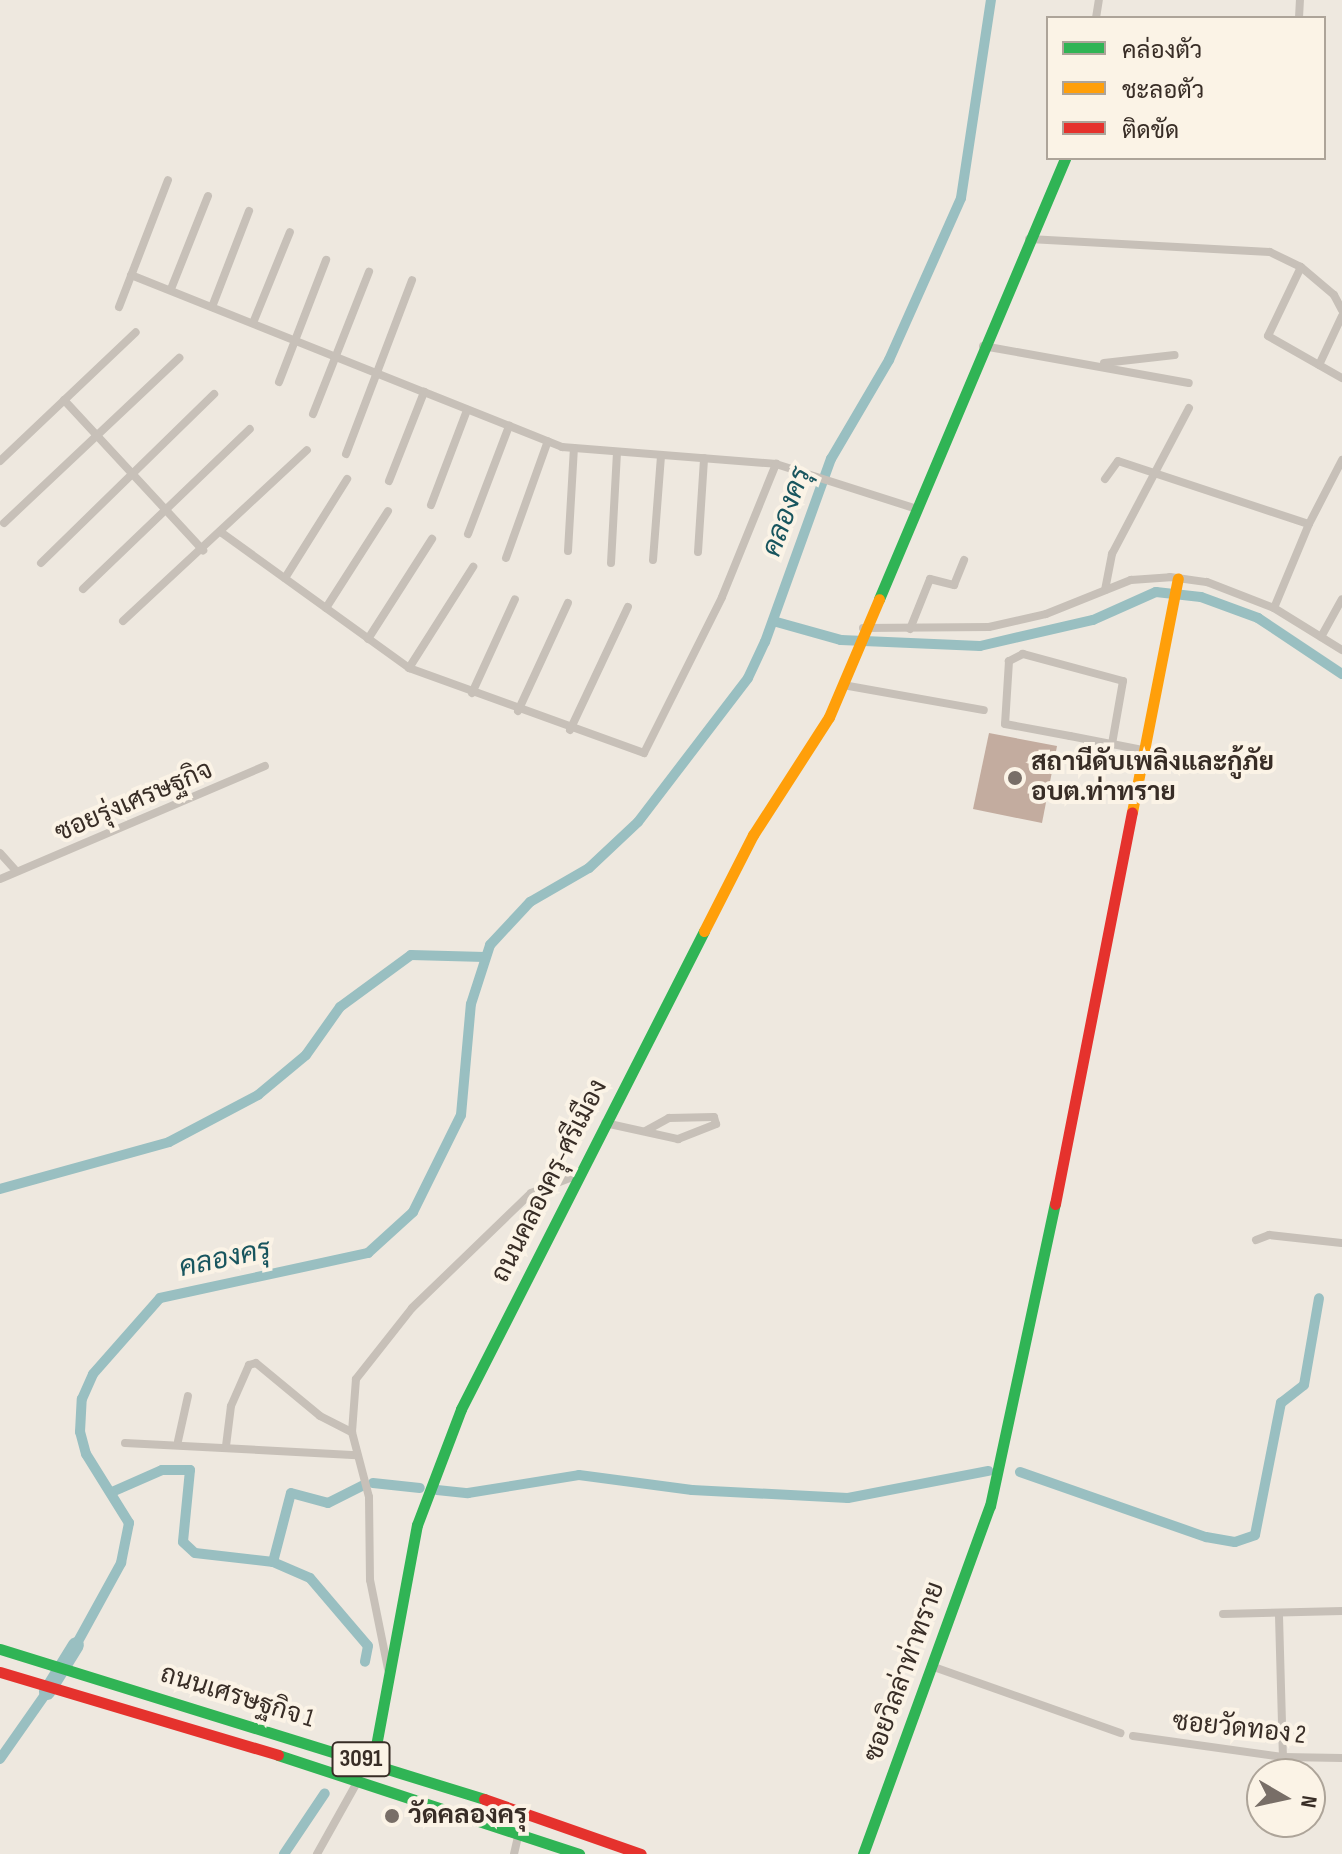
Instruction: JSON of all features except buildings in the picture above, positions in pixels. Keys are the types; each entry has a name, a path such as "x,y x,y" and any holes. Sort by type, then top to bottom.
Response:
{"street":[{"name":"ถนนคลองครุ-ศรีเมือง","path":"373,1762 400,1598 434,1476 496,1334 759,823 779,786 814,745 843,685 861,630 1064,160"},
{"path":"119,307 168,180"},
{"path":"171,289 208,196"},
{"path":"212,307 249,211"},
{"path":"253,323 290,232"},
{"path":"1029,239 1270,252 1301,267 1334,295 1342,313 1319,365"},
{"path":"279,382 326,260"},
{"path":"1301,267 1268,336 1342,378"},
{"path":"313,414 369,272"},
{"path":"131,275 548,441 574,448 776,464 914,508"},
{"path":"346,454 412,280"},
{"path":"0,461 136,332"},
{"path":"982,345 1189,383"},
{"path":"1095,365 1175,355"},
{"path":"4,523 179,358"},
{"path":"389,481 424,392"},
{"path":"41,563 214,394"},
{"path":"64,400 203,550"},
{"path":"1105,590 1112,554 1189,408"},
{"path":"431,505 467,410"},
{"path":"468,534 509,426"},
{"path":"83,589 250,429"},
{"path":"506,558 548,441"},
{"path":"568,551 574,448"},
{"path":"123,621 222,533 307,450"},
{"path":"611,563 617,452"},
{"path":"653,560 661,456"},
{"path":"698,552 704,458"},
{"path":"1274,608 1309,524 1342,460"},
{"path":"1105,479 1115,461 1309,524"},
{"path":"222,533 409,668 633,753 652,747 776,464"},
{"path":"285,578 347,479"},
{"path":"326,608 388,511"},
{"path":"368,639 432,539"},
{"path":"910,629 930,579 954,585 964,560"},
{"path":"409,668 473,567"},
{"path":"861,630 989,627 1046,614 1105,590 1149,577 1207,582 1274,608 1342,650"},
{"name":"ซอยวิลล่าท่าทราย","path":"863,1854 990,1506 1026,1360 1177,581"},
{"path":"472,693 515,599"},
{"path":"1321,637 1342,599"},
{"path":"518,711 568,603"},
{"path":"570,730 628,607"},
{"path":"1112,744 1123,681 1023,654 1009,661 1005,724 1142,750"},
{"path":"843,685 984,710"},
{"name":"ซอยรุ่งเศรษฐกิจ","path":"0,879 265,766"},
{"path":"0,853 16,871"},
{"path":"605,1123 646,1131 690,1138 716,1124 714,1117 669,1118 646,1131"},
{"path":"388,1669 373,1611 369,1497 352,1432 356,1379 376,1348 531,1193 578,1175"},
{"path":"1256,1240 1269,1235 1342,1243"},
{"path":"226,1446 231,1406 249,1365 256,1363 320,1416 352,1432"},
{"path":"178,1441 188,1396"},
{"path":"125,1443 178,1441 357,1455"},
{"path":"1223,1614 1279,1616 1342,1611"},
{"path":"1279,1616 1283,1757"},
{"name":"ถนนเศรษฐกิจ 1","path":"0,1649 373,1762 641,1854"},
{"path":"931,1666 1120,1733"},
{"name":"ถนนเศรษฐกิจ 1","path":"0,1672 359,1779 579,1854"},
{"name":"ซอยวัดทอง 2","path":"1133,1736 1283,1757 1342,1758"},
{"path":"317,1854 359,1779"},
{"path":"514,1854 519,1833"}],"waterway":[{"name":"คลองครุ","path":"76,1645 121,1563 129,1523 86,1454 80,1432 82,1399 93,1374 160,1298 368,1253 413,1212 461,1115 471,1004 490,945 530,902 589,868 638,822 748,678 765,642 831,459 889,360 961,198 991,0"},
{"path":"773,621 841,640 980,646 1093,620 1156,592 1201,597 1258,618 1342,674"},
{"name":"คลองครุ","path":"0,1189 169,1142 258,1095 306,1055 340,1007 411,955 485,957"},
{"path":"1020,1472 1206,1537 1235,1542 1255,1535 1281,1403 1304,1385 1319,1298"},
{"path":"112,1492 162,1470 190,1470 183,1542 195,1553 273,1562 310,1578 368,1646 365,1662"},
{"path":"437,1490 468,1493 579,1475 692,1490 848,1498 988,1471"},
{"path":"373,1483 420,1488"},
{"path":"273,1562 291,1493 328,1503 364,1485"},
{"path":"47,1692 76,1645"},
{"name":"คลองครุ","path":"0,1759 47,1692"},
{"path":"284,1854 325,1793"}],"traffic: fast":[{"path":"879,599 1064,160"},
{"path":"373,1762 417,1525 461,1409 704,931"},
{"path":"863,1854 990,1506 1055,1204"},
{"path":"0,1649 484,1799"},
{"path":"278,1755 579,1854"}],"traffic: slow":[{"path":"1132,812 1178,578"},
{"path":"704,931 753,835 829,717 879,599"}],"traffic: jam":[{"path":"1055,1204 1132,812"},
{"path":"0,1672 278,1755"},
{"path":"484,1799 641,1854"}],"place":[{"name":"สถานีดับเพลิงและกู้ภัย อบต.ท่าทราย","path":"1015,778"},
{"name":"วัดคลองครุ","path":"392,1816"}]}
